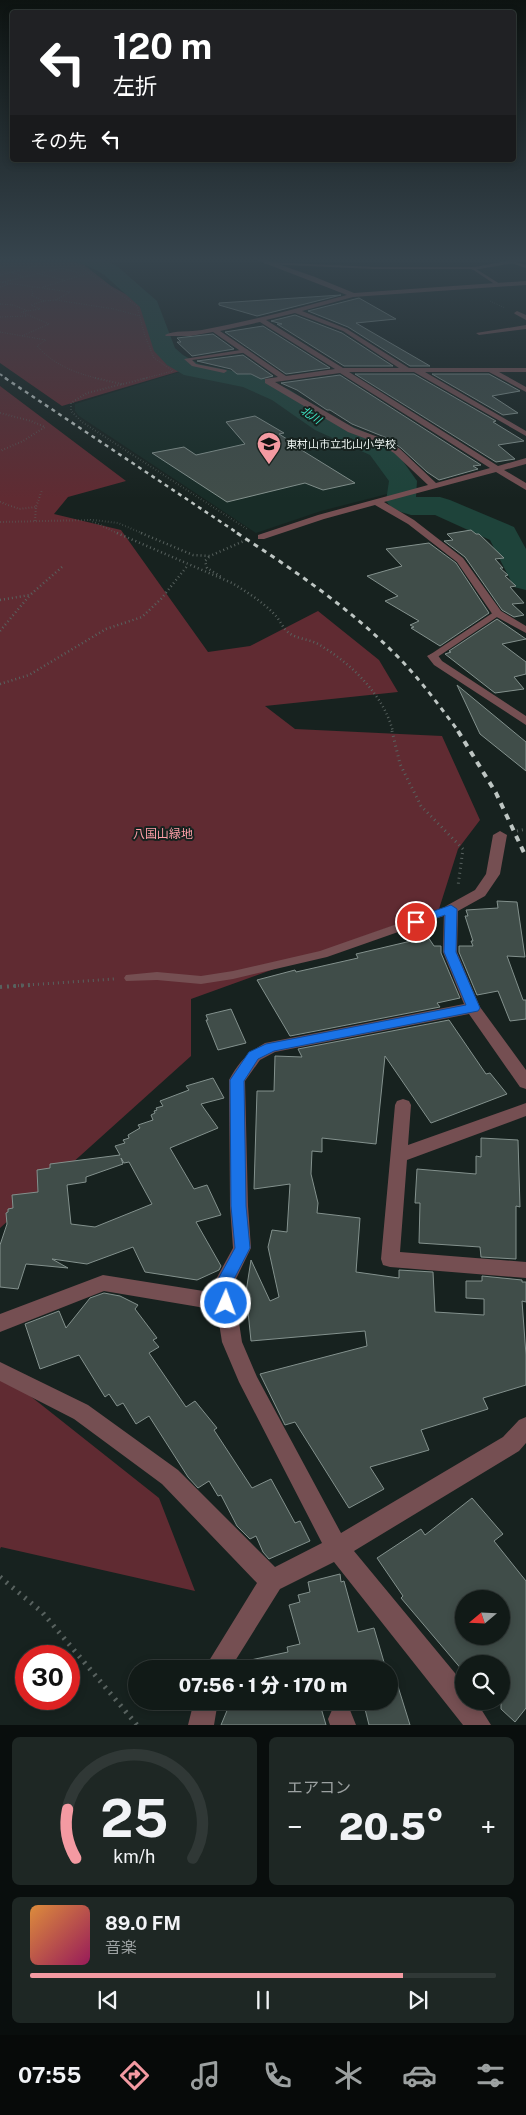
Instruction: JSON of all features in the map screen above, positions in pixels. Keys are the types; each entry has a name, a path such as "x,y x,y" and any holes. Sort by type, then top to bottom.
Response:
{"street":[{"path":"226,338 284,378"},
{"path":"288,338 526,487"},
{"path":"358,338 526,434"},
{"path":"435,486 397,450 383,442 351,430 268,381 340,370 526,370"},
{"path":"489,370 526,390"},
{"path":"260,536 526,461"},
{"path":"377,502 411,522 460,560 497,613 526,630"},
{"path":"433,656 438,663 526,721"},
{"path":"500,835 493,874 480,893 453,907 450,952 474,1008 526,1083"},
{"path":"474,1008 270,1047 254,1056 237,1080 239,1206 242,1248 225,1281 226,1303 232,1342 249,1382 337,1548 455,1693 478,1725"},
{"path":"403,1105 390,1259 526,1270"},
{"path":"399,1156 526,1109"},
{"path":"0,1323 103,1283 226,1303"},
{"path":"0,1371 81,1412 170,1478 272,1581"},
{"path":"222,1660 272,1581 337,1548 511,1444 526,1427"},
{"path":"201,1725 204,1710"}],"lane":[{"path":"224,371 194,365 187,359 247,351"},
{"path":"433,656 497,613"},
{"path":"130,978 157,976 201,980 234,975 323,954 453,907"}],"path":[{"path":"31,338 46,340 37,346 43,355 57,364 84,375 122,384"},
{"path":"147,338 154,358 173,371 77,398 71,403 71,411 75,417 88,426 260,536"},
{"path":"0,413 31,421 45,427 23,441 0,451"},
{"path":"35,521 36,507 42,490"},
{"path":"0,502 20,509 36,507"},
{"path":"0,522 90,520 118,523 193,555 210,556"},
{"path":"90,520 232,583"},
{"path":"260,536 210,556 205,561 207,568 248,593 275,615 288,633 317,644 353,670 382,703 389,718 400,764 421,806 463,849 453,907"},
{"path":"0,684 39,671 106,629 140,618 158,603 188,565"},
{"path":"0,632 30,595 62,567"},
{"path":"0,600 30,595"},
{"path":"0,987 130,978"},
{"path":"0,1577 42,1612 137,1725"}],"shaded area":[{"name":"東村山市立北山小学校","path":"186,370 248,382 318,425 374,450 398,480 395,492 321,511 256,533 79,416 75,411 75,404"}],"green space":[{"path":"0,338 153,338 162,359 180,371 62,406 0,363"},
{"name":"八国山緑地","path":"0,386 126,481 68,497 54,514 121,530 208,652 250,646 318,611 379,660 398,692 265,706 295,729 442,736 480,820 458,849 439,909 191,999 191,1056 0,1228"},
{"path":"0,1372 159,1498 195,1591 1,1547 0,1549"}],"building":[{"path":"177,338 218,338 234,349 192,356 177,342 181,342"},
{"path":"233,338 281,338 330,368 286,374"},
{"path":"299,338 349,338 393,366 344,366"},
{"path":"365,338 381,338 430,366 410,366"},
{"path":"243,355 273,376 261,379 251,374 237,374 231,369 197,361"},
{"path":"355,374 414,374 496,421 493,422 524,441 498,445 515,459 496,462"},
{"path":"432,374 489,374 520,391 492,396 518,413 503,415"},
{"path":"340,375 481,465 473,466 478,469 439,480 387,438 352,424 297,390 281,383"},
{"path":"255,416 284,433 279,434 298,446 295,446 355,483 323,490 305,483 227,502 152,453 184,447 196,455 245,444 226,422"},
{"path":"471,530 479,534 504,558 495,559 503,568 500,568 508,575 505,576 516,586 510,587 524,603 512,604 524,615 514,617 502,610 465,557 444,541 453,540 447,534"},
{"path":"429,543 456,563 489,613 440,646 411,628 414,627 410,625 419,621 385,601 398,596 367,576 402,566 386,549"},
{"path":"497,619 526,639 502,644 526,662 526,674 514,677 524,689 495,693 445,654 451,652 449,651"},
{"path":"457,685 526,742 526,771 480,734"},
{"path":"497,901 517,902 525,957 507,956 523,1000 526,1000 526,1019 510,1021 498,991 477,995 459,952 459,946 473,946 465,916 468,916 466,910 498,908"},
{"path":"428,937 434,946 441,946 441,953 460,998 437,1003 440,1007 290,1036 257,980 295,970 296,972 358,958 356,954"},
{"path":"231,1009 246,1043 218,1050 206,1020 208,1020 206,1015"},
{"path":"449,1020 486,1074 490,1073 507,1094 431,1123 385,1056 376,1144 322,1138 322,1152 312,1151 311,1174 318,1203 317,1213 360,1218 356,1272 399,1278 399,1270 433,1272 435,1312 484,1315 484,1299 466,1298 466,1281 482,1281 482,1276 526,1282 526,1302 522,1301 526,1385 483,1398 488,1409 421,1430 429,1450 370,1467 384,1489 349,1508 295,1422 285,1425 260,1374 367,1346 365,1331 251,1341 246,1292 251,1260 270,1301 279,1297 268,1247 272,1230 287,1232 290,1184 254,1189 257,1091 274,1091 275,1056 302,1057 298,1049"},
{"path":"213,1078 224,1098 201,1104 218,1128 170,1148 194,1189 207,1185 221,1215 196,1222 221,1266 219,1270 197,1280 145,1272 133,1247 87,1264 52,1259 68,1268 26,1264 18,1289 0,1287 0,1245 7,1224 6,1213 8,1209 13,1208 12,1195 38,1192 37,1170 50,1168 50,1164 120,1155 115,1146 125,1143 123,1140 129,1138 128,1135 140,1128 138,1125 153,1120 151,1115 155,1113 156,1108 163,1106 160,1101 189,1090 186,1086","holes":["121,1158 124,1163 129,1162 152,1204 95,1227 71,1224 67,1185 86,1182 86,1177 123,1164"]},
{"path":"481,1138 518,1140 520,1207 516,1206 516,1259 481,1257 480,1247 419,1243 420,1203 415,1203 417,1169 476,1174 476,1156 481,1157"},
{"path":"104,1293 120,1296 138,1305 135,1309 157,1338 153,1340 159,1347 149,1353 186,1407 195,1401 217,1428 214,1430 252,1488 271,1479 295,1523 300,1521 310,1541 269,1559 263,1552 256,1536 250,1539 237,1526 221,1495 218,1496 209,1481 198,1488 188,1477 149,1416 136,1424 123,1403 117,1406 109,1394 105,1397 79,1355 40,1369 25,1324 59,1311 66,1328 90,1298"},
{"path":"472,1498 503,1534 494,1541 526,1581 526,1708 515,1722 502,1710 510,1710 510,1655 455,1655 455,1662 401,1598 403,1596 377,1558 421,1529 425,1535"},
{"path":"340,1574 341,1582 344,1581 358,1632 374,1628 383,1660 251,1660 288,1652 287,1647 300,1644 289,1605 300,1602 298,1595 310,1592 308,1582"},
{"path":"398,1686 410,1725 369,1725 365,1710 398,1710"},
{"path":"227,1710 322,1710 326,1725 221,1725"}],"waterway":[{"name":"北川","path":"161,338 165,351 175,360 192,370 250,381 281,395 324,424 380,449 403,481 401,501 411,506 440,506 503,534 526,580"}],"railway":[{"path":"0,374 7,379"},
{"path":"5,378 239,534"},
{"path":"237,533 317,588 373,633 410,669 459,732"},
{"path":"458,731 496,793 526,857"}],"place":[{"name":"東村山市立北山小学校","path":"269,465"}],"route":[{"path":"226,1303 225,1281 242,1248 239,1206 237,1080 254,1056 270,1047 474,1008 450,952 451,909 416,922"}]}
